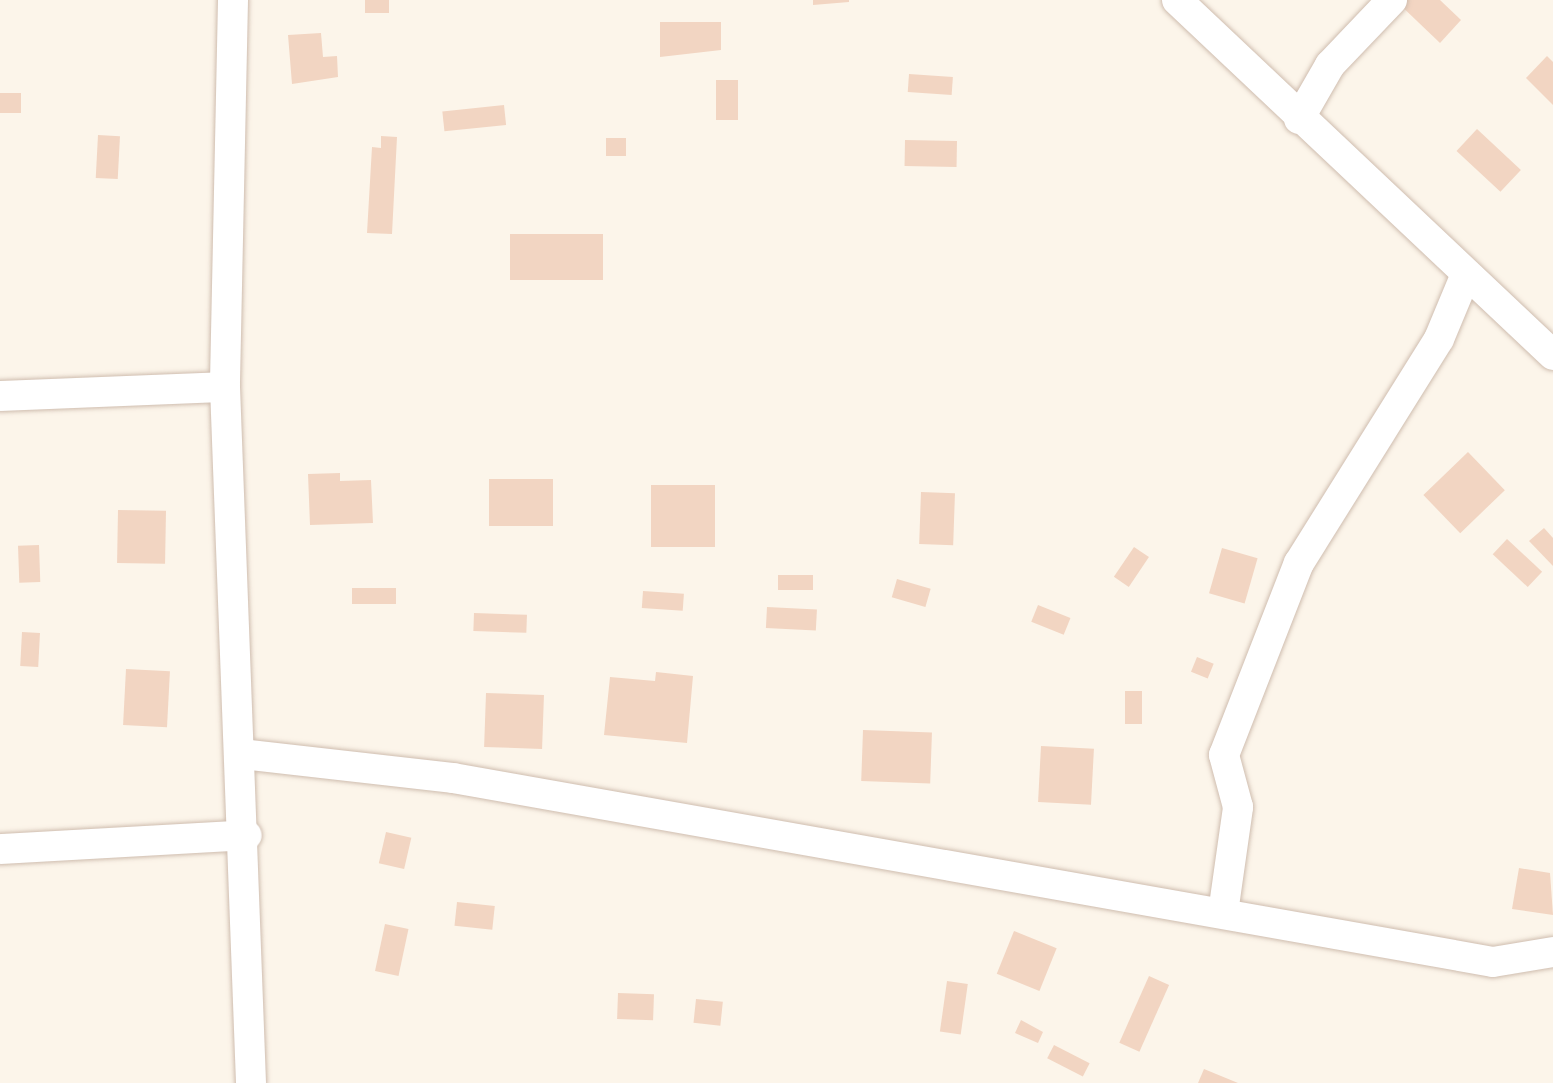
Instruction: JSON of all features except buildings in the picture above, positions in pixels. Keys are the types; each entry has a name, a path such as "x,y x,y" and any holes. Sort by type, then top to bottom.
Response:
{"street":[{"path":"233,0 225,387 247,835 251,1083"},
{"path":"1177,0 1299,119 1553,355"},
{"path":"1299,119 1330,65 1392,0"},
{"path":"1223,913 1238,807 1224,755 1299,563 1439,339 1466,274"},
{"path":"0,396 225,387"},
{"path":"242,754 453,778 1120,901 1223,913 1493,962 1553,952"},
{"path":"0,849 247,835"}]}
